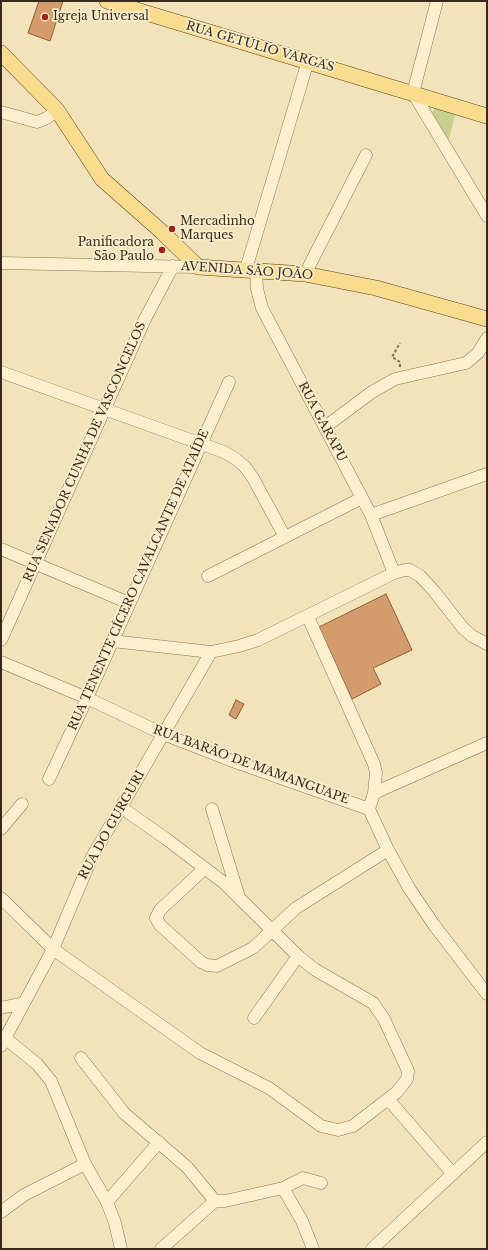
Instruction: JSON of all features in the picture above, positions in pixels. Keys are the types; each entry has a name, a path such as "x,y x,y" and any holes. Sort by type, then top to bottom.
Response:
{"main road":[{"name":"RUA GETÚLIO VARGAS","path":"107,1 487,116"},
{"path":"1,53 57,110 102,179 162,232 198,267"},
{"name":"AVENIDA SÃO JOÃO","path":"198,267 251,269 305,274 376,288 487,319"}],"street":[{"path":"436,1 413,93 487,216"},
{"path":"251,269 308,61"},
{"path":"1,112 37,122 46,118 57,110"},
{"path":"305,274 366,155"},
{"name":"AVENIDA SÃO JOÃO","path":"1,263 198,267"},
{"name":"RUA SENADOR CUNHA DE VASCONCELOS","path":"1,640 34,563 145,319 173,266"},
{"name":"RUA GARAPU","path":"251,269 262,308 371,515 394,573"},
{"path":"325,427 372,392 400,378 466,363 478,353 487,338"},
{"path":"2,375 105,408 224,452 245,467 253,478 285,537"},
{"name":"RUA TENENTE CÍCERO CAVALCANTE DE ATAÍDE","path":"49,779 229,382"},
{"path":"371,515 487,474"},
{"path":"208,576 362,498"},
{"path":"1,549 129,602"},
{"path":"112,641 211,652 258,640 308,617 394,573 410,570 420,576 434,591 463,628 472,636 487,644"},
{"path":"308,617 371,755 376,773 374,793 369,809 388,850 434,925 487,994"},
{"name":"RUA DO GURGURI","path":"3,1042 53,949 87,868 211,652"},
{"name":"RUA BARÃO DE MAMANGUAPE","path":"1,662 87,698 163,734 230,760 369,809"},
{"path":"374,793 487,743"},
{"path":"1,829 22,804"},
{"path":"1,898 53,949 200,1053 269,1088 321,1126 338,1130 353,1126 405,1084 408,1075 384,1019 373,1003 359,993 326,977 298,956 238,895 205,868 122,808"},
{"path":"212,809 238,895"},
{"path":"205,868 160,910 156,918 160,925 201,962 212,966 217,966 244,954 261,942 296,908 388,850"},
{"path":"254,1018 298,956"},
{"path":"1,1008 24,1003"},
{"path":"3,1042 37,1064 51,1081 85,1164 107,1202 116,1223 122,1249"},
{"path":"81,1058 115,1103 187,1167 215,1201"},
{"path":"388,1099 453,1174"},
{"path":"107,1202 159,1142"},
{"path":"372,1249 487,1142"},
{"path":"1,1212 24,1195 85,1164"},
{"path":"161,1249 215,1201 225,1201 283,1188 303,1178 321,1183"},
{"path":"283,1188 302,1221 313,1249"}],"path":[{"path":"400,343 392,356 400,362 400,378"}],"green space":[{"path":"435,108 456,112 448,142 432,113"}],"building":[{"name":"Igreja Universal","path":"39,1 63,1 50,41 28,33"},
{"path":"386,594 412,650 373,668 381,684 352,699 319,627"},
{"path":"236,700 244,704 236,719 229,715"}],"place":[{"name":"Igreja Universal","path":"45,17"},
{"name":"Mercadinho Marques","path":"172,229"},
{"name":"Panificadora São Paulo","path":"162,250"}]}
